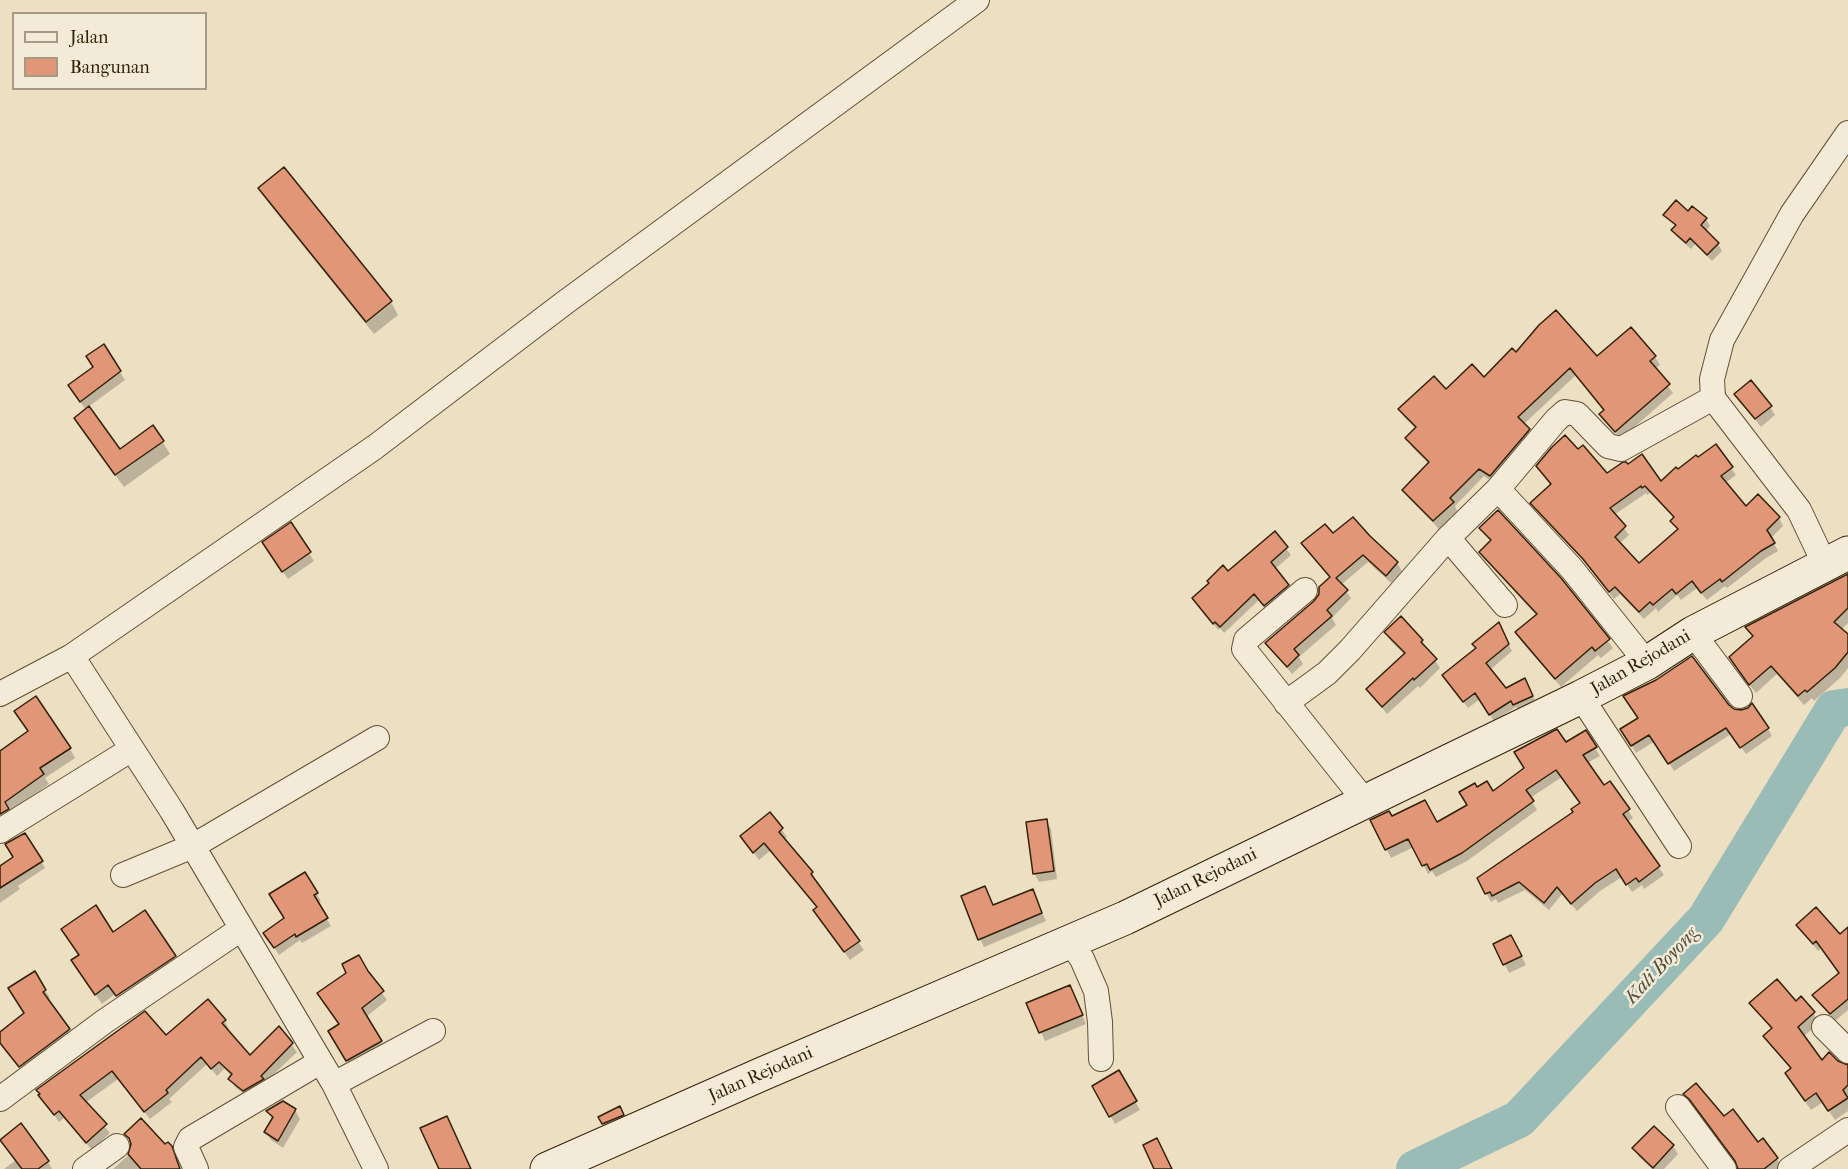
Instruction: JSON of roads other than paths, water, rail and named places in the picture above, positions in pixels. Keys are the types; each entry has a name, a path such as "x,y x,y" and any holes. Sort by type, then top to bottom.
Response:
{"main road":[{"name":"Jalan Rejodani","path":"547,1169 1125,918 1364,800 1581,697 1647,663 1693,633 1837,559"}],"street":[{"path":"0,694 72,656 375,447 563,304 977,0"},
{"path":"1837,559 1713,398 1712,379 1722,340 1792,214 1848,133"},
{"path":"1286,703 1326,673 1350,650 1448,538 1498,489 1564,412 1577,414 1608,446 1621,449 1713,398"},
{"path":"1498,489 1572,569 1647,663"},
{"path":"1448,538 1505,605"},
{"path":"1305,590 1246,640 1244,649 1364,800"},
{"path":"1693,633 1740,696"},
{"path":"72,656 192,846 334,1084 376,1169"},
{"path":"1581,697 1679,846"},
{"path":"123,875 192,846 377,738"},
{"path":"0,831 132,749"},
{"path":"0,1099 105,1022 241,928"},
{"path":"1080,937 1083,959 1096,991 1101,1059"},
{"path":"1824,1027 1848,1051"},
{"path":"334,1084 433,1031"},
{"path":"196,1169 186,1147 190,1139 320,1062"},
{"path":"1678,1107 1724,1169"},
{"path":"1790,1169 1848,1130"},
{"path":"85,1169 117,1146"}],"waterway":[{"name":"Kali Boyong","path":"1415,1169 1519,1119 1706,919 1834,709 1848,707"}]}
